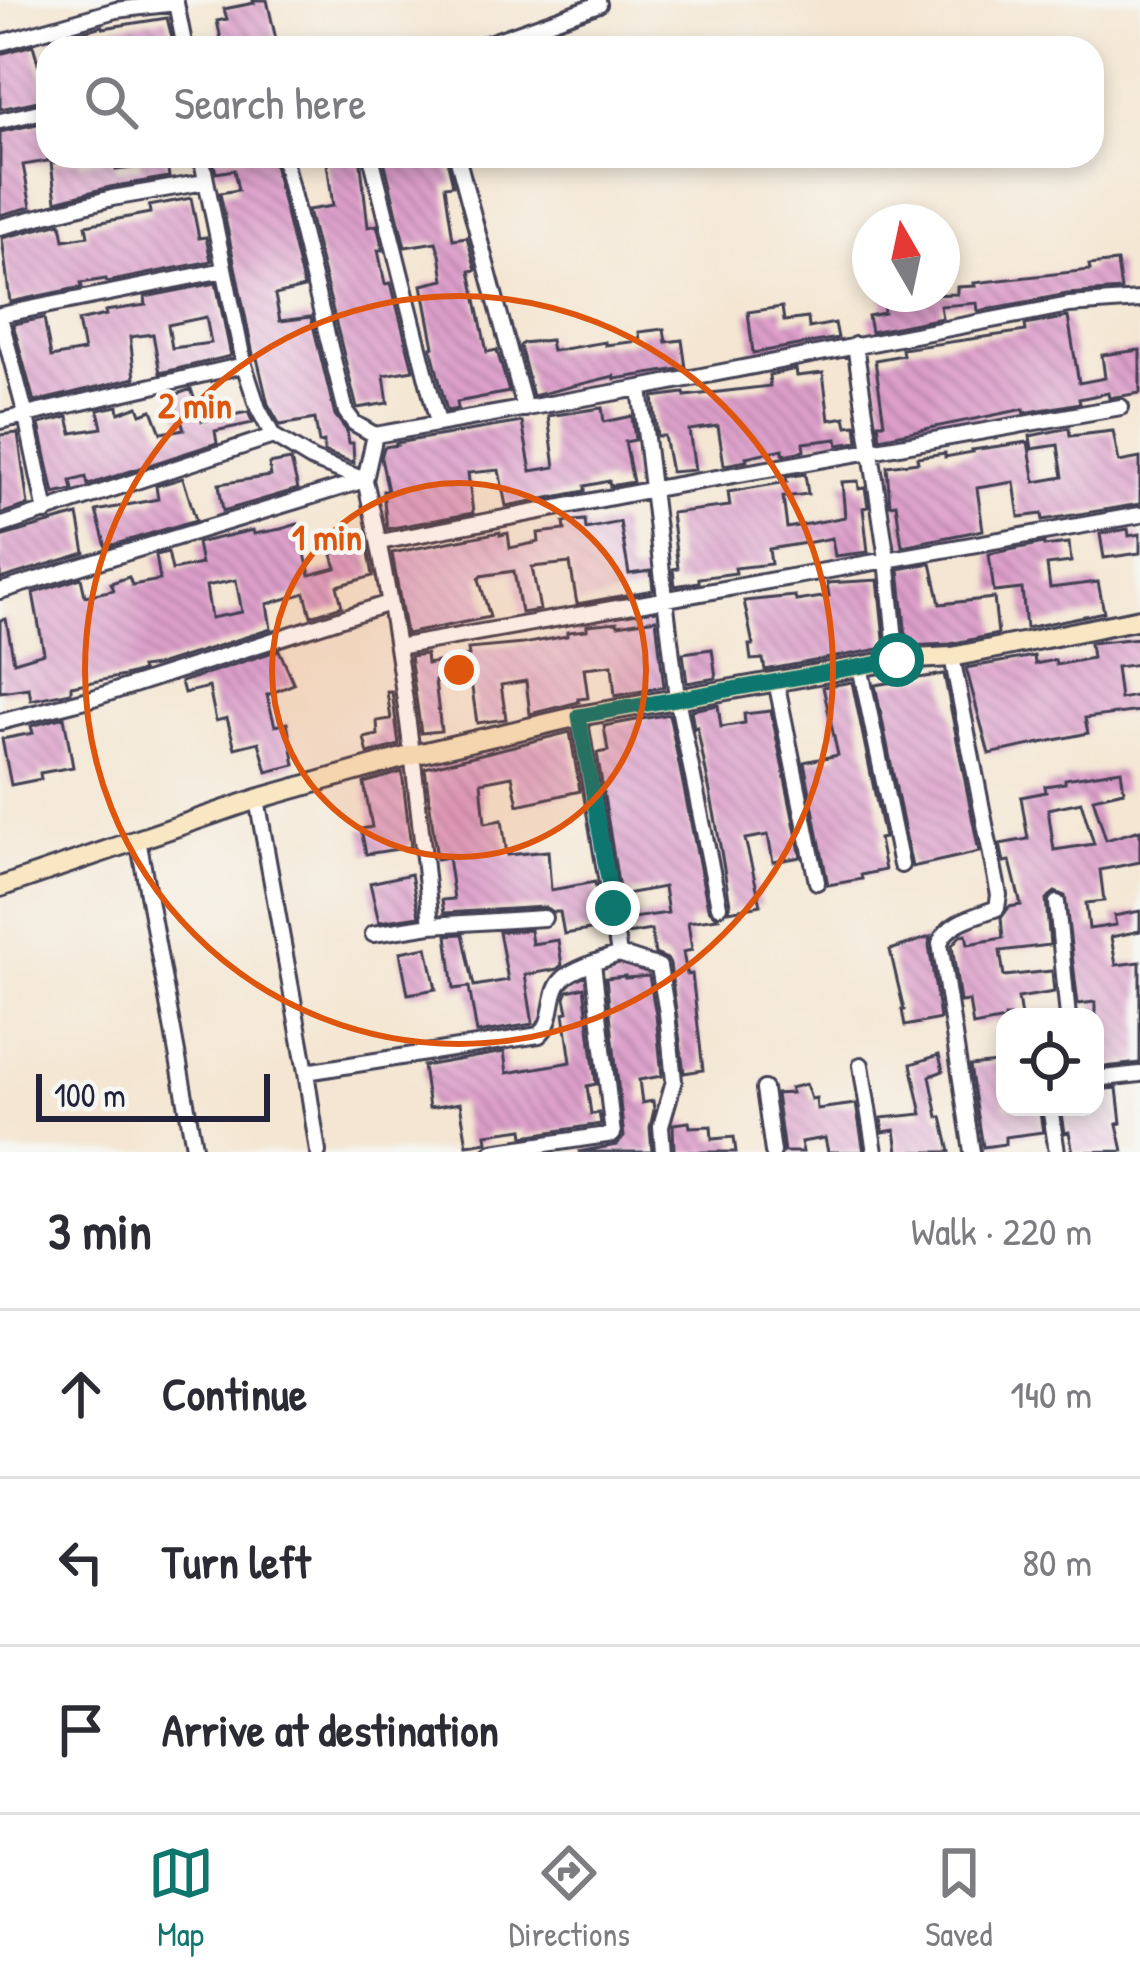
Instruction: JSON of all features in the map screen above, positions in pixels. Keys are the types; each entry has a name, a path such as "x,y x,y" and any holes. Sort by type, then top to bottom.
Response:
{"street":[{"path":"509,36 599,4 597,0"},
{"path":"0,44 116,10 176,2 183,36"},
{"path":"0,121 36,113"},
{"path":"203,168 244,364 258,408 273,436 365,481"},
{"path":"286,168 346,412 354,423 375,435 1069,304 1140,300"},
{"path":"374,168 438,423"},
{"path":"460,168 524,409"},
{"path":"0,226 112,198 205,182"},
{"path":"46,512 0,316 224,270"},
{"path":"855,345 897,660"},
{"path":"0,422 244,364"},
{"path":"640,388 677,698 719,906"},
{"path":"380,542 1121,407"},
{"path":"375,435 365,481 397,647 431,925"},
{"path":"0,526 273,436"},
{"path":"0,591 365,481"},
{"path":"397,647 1140,515"},
{"path":"0,722 93,698 389,603"},
{"path":"0,886 257,799 413,755 579,716 897,660 952,657 1140,619"},
{"path":"952,657 999,896 997,908 952,926 940,943 972,1152"},
{"path":"860,666 901,865"},
{"path":"776,681 817,882"},
{"path":"579,716 619,954"},
{"path":"257,799 318,1152"},
{"path":"138,839 195,1152"},
{"path":"1057,902 1067,1008"},
{"path":"373,934 544,918"},
{"path":"306,1072 539,1035 546,1031 557,988 566,976 619,954 659,967 674,1081 661,1126 663,1152"},
{"path":"492,1152 613,1134 593,963"},
{"path":"861,1064 875,1152"},
{"path":"1104,1078 1140,1074"},
{"path":"764,1089 773,1152"},
{"path":"1051,1116 1057,1152"}],"building":[{"path":"267,0 275,36 220,36 217,21 227,19 224,9"},
{"path":"167,18 172,36 66,36"},
{"path":"33,45 36,102 0,109 0,54"},
{"path":"36,124 36,163 23,165 31,207 0,215 0,132"},
{"path":"52,168 168,168 169,177 56,201"},
{"path":"215,168 275,168 304,288 275,295 280,321 311,317 335,415 353,443 354,463 324,452 315,419 280,425 268,404 254,359 220,193 238,190 234,170 216,173"},
{"path":"328,168 361,168 368,227 377,225 385,284 391,283 413,370 384,375 388,403 357,408 308,210 333,206"},
{"path":"386,168 449,168 453,185 445,186 453,239 467,237 487,352 497,350 509,392 457,402 458,409 447,411 422,285 444,280 440,254 436,242 405,247"},
{"path":"191,198 199,238 206,237 211,261 81,283 82,287 10,302 2,238 61,223 64,240 88,236 86,225 150,213 149,206"},
{"path":"1117,262 1121,290 1067,294 978,311 977,303 960,304 960,287 1090,270 1089,265"},
{"path":"216,283 231,356 160,373 153,334 130,337 135,378 34,402 13,324 44,318 51,357 84,351 78,321 146,305 145,297","holes":["206,317 211,343 172,348 168,325"]},
{"path":"782,307 784,321 808,318 809,328 835,323 838,338 753,353 748,312"},
{"path":"941,312 942,318 871,332 868,316"},
{"path":"1068,317 1079,383 1105,378 1102,355 1140,350 1140,393 1109,398 1108,393 1079,399 1080,403 1024,413 1024,409 880,438 878,423 884,423 875,360 903,355 902,349 1026,331 1025,325"},
{"path":"664,329 666,342 682,340 686,368 614,376 533,396 523,343 550,340 552,351 640,341 639,332"},
{"path":"796,369 797,376 823,373 829,420 845,417 847,426 856,425 858,442 803,443 804,451 783,455 783,449 724,465 718,426 689,430 695,470 671,472 664,436 657,436 653,397 770,386 769,375"},
{"path":"191,389 202,421 248,412 253,423 215,431 217,443 88,485 86,477 71,481 73,490 54,494 39,424 68,417 72,433 102,428 98,410 118,406 119,413 138,406 141,414 152,410 161,433 184,429 172,396"},
{"path":"602,408 604,422 632,416 635,440 625,442 633,482 610,486 609,481 585,486 585,491 506,506 499,470 468,473 473,513 387,529 384,447 522,422 531,471 555,467 548,416"},
{"path":"1069,428 1070,436 1113,431 1119,462 1140,458 1140,504 1043,520 1042,514 1019,517 1014,482 977,488 983,530 902,546 896,504 890,505 887,466 918,462 917,457 945,453 945,457 1028,442 1035,482 1063,477 1058,445 1032,449 1030,436"},
{"path":"18,433 28,505 0,514 0,435"},
{"path":"291,460 298,489 223,511 219,484 271,476 269,464"},
{"path":"805,474 808,494 783,497 787,528 845,517 842,482 858,481 859,489 865,488 868,507 863,508 868,552 835,556 832,538 769,549 771,564 735,568 736,573 675,586 673,569 678,568 671,513 730,506 728,492 787,482 786,477"},
{"path":"183,478 196,520 106,547 96,511 158,499 156,486"},
{"path":"78,515 85,553 0,579 0,537"},
{"path":"585,520 586,529 620,522 629,574 651,571 653,590 577,604 570,563 532,567 540,610 521,613 514,571 481,576 490,617 406,634 392,553 500,532 508,533 510,548 539,542 538,533 565,530 564,522"},
{"path":"298,524 310,575 336,568 331,551 367,541 373,576 337,586 342,606 311,616 305,593 267,604 271,629 142,671 31,700 29,688 0,692 0,620 6,619 14,662 44,653 33,593 81,578 85,596 114,590 111,583 129,577 132,585 160,580 156,555 168,552 172,570 201,564 197,543 253,530 254,534","holes":["236,580 242,612 211,618 206,586"]},
{"path":"1128,529 1129,536 1140,534 1140,553 1104,558 1100,534"},
{"path":"1069,543 1071,562 1047,565 1050,588 1098,582 1104,612 1026,628 1022,589 994,592 989,554"},
{"path":"931,563 940,604 994,598 998,634 950,644 907,646 899,569"},
{"path":"878,580 885,648 765,670 763,659 751,660 749,645 753,645 744,601 829,596 827,583"},
{"path":"656,619 664,687 615,696 612,665 584,668 588,698 530,714 526,681 501,685 506,719 477,723 470,674 435,681 441,731 421,733 410,656 426,654 427,664 469,656 468,649 567,636 567,632 587,630 587,625"},
{"path":"1140,638 1140,664 1116,667 1120,699 1140,695 1140,711 1085,718 1088,733 989,754 966,668 1034,656 1035,664 1055,660 1056,665 1092,658 1090,643"},
{"path":"712,649 716,678 687,683 683,653"},
{"path":"279,650 294,684 267,695 275,726 287,723 295,765 267,772 259,742 235,748 227,718 216,721 209,687 184,693 181,682"},
{"path":"944,674 979,852 912,867 875,685"},
{"path":"852,682 884,838 879,839 885,870 828,885 804,762 838,755 823,687"},
{"path":"387,692 392,692 399,745 368,754 364,738 378,735 377,721 391,719"},
{"path":"718,705 721,727 745,723 744,714 771,711 801,857 773,862 768,835 745,839 761,905 729,911 716,822 691,710"},
{"path":"669,714 708,908 718,918 688,922 692,950 683,952 687,975 692,974 703,1070 684,1073 670,964 655,954 651,930 627,934 625,919 668,913 664,887 620,895 597,753 608,751 604,726"},
{"path":"64,717 73,767 11,785 2,739 33,733 31,726"},
{"path":"570,732 580,791 518,805 512,776 481,782 485,823 502,820 507,855 548,851 551,890 595,882 603,928 564,934 560,912 544,907 444,913 442,900 454,899 448,857 437,859 425,768"},
{"path":"1121,770 1124,791 1093,798 1106,840 1140,830 1140,862 1100,870 1104,901 1086,903 1089,929 1116,925 1114,916 1140,911 1140,931 1111,937 1116,965 1140,962 1140,1063 1104,1067 1104,1008 1095,1008 1095,1002 1078,1004 1065,896 1055,892 1046,899 1050,945 1000,951 1004,976 1052,971 1054,992 1018,998 1020,1008 996,1008 996,1022 973,1026 969,1001 960,1002 952,945 966,934 968,944 1003,938 1001,918 1009,907 1021,905 1010,861 1004,862 1000,844 1028,839 1021,797 1065,783 1065,779","holes":["1081,802 1094,844 1054,850 1048,809"]},
{"path":"402,772 411,847 366,854 361,829 372,827 364,783"},
{"path":"411,874 419,916 379,922 370,883"},
{"path":"530,930 532,944 558,940 562,965 525,975 533,1024 477,1033 469,987 454,989 447,935 463,934 474,986 508,980 499,932"},
{"path":"930,937 940,1019 905,1026 890,950"},
{"path":"427,947 436,989 408,994 400,952"},
{"path":"649,976 656,1015 662,1076 639,1080 642,1103 653,1101 652,1152 578,1152 616,1145 624,1137 606,978"},
{"path":"584,987 596,1084 587,1086 591,1114 599,1113 601,1124 524,1136 523,1129 486,1134 487,1142 467,1145 460,1103 429,1108 423,1066 504,1052 507,1073 571,1062 565,998 568,991"},
{"path":"939,1055 943,1071 930,1076 950,1152 898,1152 895,1130 883,1132 881,1118 922,1114 911,1064"},
{"path":"996,1063 996,1116 1040,1116 1043,1132 1005,1137 1005,1144 983,1147 970,1066"},
{"path":"806,1084 817,1109 856,1104 864,1152 828,1152 825,1138 801,1142 803,1152 784,1152 776,1094 792,1093 790,1088"},
{"path":"1117,1088 1123,1151 1073,1152 1062,1116 1104,1116 1104,1089"},
{"path":"689,1122 690,1127 711,1126 712,1139 734,1137 736,1152 674,1152 673,1124"}],"route":[{"path":"613,908 579,716 897,660"}]}
